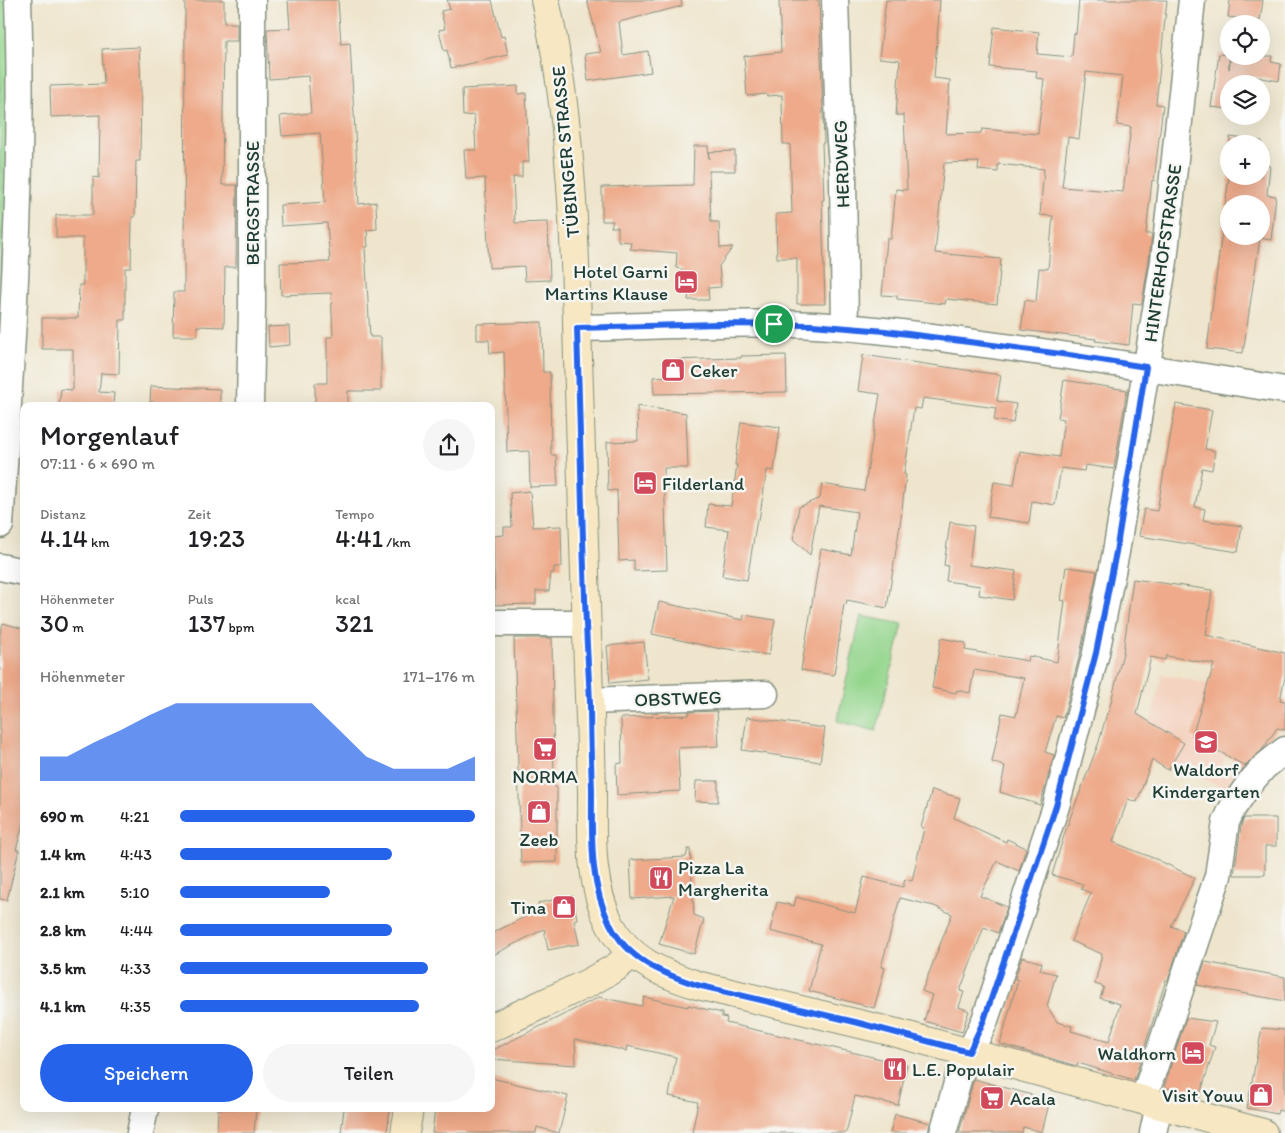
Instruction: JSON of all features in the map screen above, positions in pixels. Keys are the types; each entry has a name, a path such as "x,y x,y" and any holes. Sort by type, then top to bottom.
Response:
{"main road":[{"name":"TÜBINGER STRASSE","path":"545,0 560,73 572,197 590,701 592,851 598,891 610,924 619,939 632,954 659,971 697,985 969,1052 1263,1133"},
{"path":"495,1026 588,983 615,968 632,954"},
{"path":"405,1133 408,1112"}],"street":[{"path":"0,525 15,266 20,59 18,0"},
{"name":"BERGSTRASSE","path":"250,402 252,0"},
{"name":"HERDWEG","path":"835,0 839,130 843,177 845,327"},
{"name":"HINTERHOFSTRASSE","path":"943,1133 959,1076 984,1020 1056,806 1096,653 1116,552 1164,261 1192,0"},
{"path":"577,328 718,324 845,327 922,335 1146,367 1285,390"},
{"path":"0,567 20,571"},
{"path":"495,623 586,623"},
{"name":"OBSTWEG","path":"590,701 765,694"},
{"path":"1153,1133 1151,1103 1218,876 1226,822 1232,809 1249,784 1285,750"},
{"path":"140,1133 145,1112"}],"shaded area":[{"name":"Waldorf Kindergarten","path":"1162,674 1285,701 1285,730 1277,728 1249,768 1226,755 1221,766 1243,777 1235,794 1173,763 1168,770 1143,755"}],"green space":[{"path":"0,0 10,0 11,97 0,399"},
{"path":"861,616 903,624 876,731 837,721"}],"building":[{"path":"185,0 224,0 224,23 237,23 237,41 224,41 222,185 237,185 236,267 225,267 224,327 197,326 197,336 173,336 174,292 184,292"},
{"path":"288,0 338,0 341,44 350,43 359,204 376,202 377,229 367,230 368,247 365,247 370,337 381,337 381,391 348,391 348,402 315,402 315,383 327,383 327,337 333,337 331,293 281,295 280,263 330,262 327,223 281,226 280,205 325,202 320,133 282,136 280,116 311,113 308,76 269,79 267,29 290,28"},
{"path":"447,0 492,0 501,37 504,36 508,55 451,68 447,50 444,51 439,30 445,29 441,11 450,9"},
{"path":"587,0 681,0 682,6 619,22 623,55 648,51 651,72 588,81 585,54 601,52"},
{"path":"779,0 819,0 824,143 822,143 824,200 822,200 825,304 797,304 797,258 777,258 776,214 792,213 790,144 783,144 782,95 747,96 744,56 781,52"},
{"path":"886,0 940,0 934,78 950,80 946,134 981,133 982,129 1038,134 1044,79 1036,78 1037,71 990,67 994,27 1039,32 1037,54 1072,57 1079,0 1167,0 1156,104 1163,105 1146,234 1152,234 1142,304 1133,303 1129,345 1021,330 1025,300 1036,302 1039,268 1048,269 1053,216 1040,215 1044,169 998,164 998,172 978,170 979,162 944,163 935,253 1001,259 997,304 946,299 945,304 897,299 897,296 882,295 887,239 891,239 896,189 907,190 904,115 896,115 900,60 879,58","holes":["1086,72 1123,76 1117,125 1131,127 1123,192 1062,187 1068,137 1079,139"]},
{"path":"1230,0 1263,0 1261,15 1228,15"},
{"path":"139,47 141,85 140,161 136,161 135,217 132,217 131,268 125,268 125,320 120,320 119,374 101,373 99,392 114,393 113,402 59,402 61,389 73,390 73,349 42,349 42,318 78,318 79,285 83,285 83,238 56,238 56,215 93,215 93,177 99,178 100,115 51,117 50,86 104,84 102,49"},
{"path":"1219,54 1220,65 1229,65 1229,69 1230,65 1270,65 1270,56 1272,56 1271,62 1281,64 1279,81 1270,79 1270,75 1220,75 1220,108 1211,107"},
{"path":"518,86 518,94 526,93 529,162 522,162 522,177 513,177 515,223 548,222 550,280 525,281 524,266 489,268 485,178 466,179 464,150 476,150 474,115 463,116 462,89"},
{"path":"694,146 708,146 708,152 735,151 735,171 709,171 711,222 719,222 720,248 733,247 719,266 721,287 708,288 709,300 688,300 689,292 681,282 682,269 676,268 677,253 630,249 631,242 618,241 618,227 611,227 613,221 602,221 602,187 693,185"},
{"path":"1228,185 1268,185 1267,195 1227,195"},
{"path":"1270,195 1276,196 1270,240"},
{"path":"1220,245 1259,245 1243,353 1207,349"},
{"path":"542,322 543,372 550,372 551,455 556,455 558,486 530,487 529,451 507,452 504,352 490,353 489,340 477,340 477,324"},
{"path":"289,326 290,345 269,347 268,327"},
{"path":"786,355 787,392 654,394 653,377 670,376 669,360"},
{"path":"863,355 1001,375 997,401 1016,404 1013,423 994,420 996,408 923,398 921,409 914,408 904,474 906,475 901,518 887,608 847,600 846,605 844,604 834,675 801,670 821,549 851,555 857,512 819,506 810,555 793,539 799,507 820,498 822,484 864,491 880,394 858,391"},
{"path":"1064,380 1127,390 1114,469 1085,465 1084,471 1061,468 1055,505 1032,501 1029,523 988,517 994,482 1014,485 1020,451 1059,457 1064,419 1058,418"},
{"path":"151,386 220,389 220,402 150,402"},
{"path":"1176,404 1212,410 1205,449 1215,451 1212,470 1202,468 1195,507 1205,509 1203,520 1242,526 1238,552 1139,536 1144,509 1157,511"},
{"path":"637,406 686,413 688,468 664,468 667,570 634,571 634,560 619,561 617,490 608,491 607,442 638,441"},
{"path":"741,422 780,427 774,471 767,470 747,580 722,576 729,530 706,527 708,504 731,506"},
{"path":"530,491 533,527 561,526 562,567 554,567 554,573 551,573 549,591 536,591 536,604 495,605 495,536 504,535 504,527 512,527 510,493"},
{"path":"950,522 974,526 969,565 1016,571 1012,600 979,595 980,586 946,581 948,566 944,565"},
{"path":"1066,567 1097,571 1081,650 1063,718 1056,716 1045,752 1054,755 1040,805 1000,792 1005,766 992,762 1002,713 1016,716 1024,678 974,670 970,693 957,690 956,693 932,688 941,638 966,643 965,650 1028,661 1029,656 1057,662 1065,601 1061,600"},
{"path":"1133,579 1212,590 1206,635 1285,653 1285,677 1280,700 1285,701 1285,730 1277,728 1262,750 1245,766 1192,736 1214,664 1166,656 1165,660 1151,657 1137,714 1184,743 1168,770 1152,760 1137,802 1128,799 1113,842 1158,860 1195,878 1171,926 1184,931 1134,1080 1078,1063 1077,1066 1000,1044 1018,980 1015,979 1022,957 1042,963 1040,970 1056,974 1047,1006 1057,1022 1072,1026 1071,1031 1109,1042 1120,1004 1100,998 1104,987 1095,984 1102,954 1071,941 1091,893 1081,889 1083,884 1052,875 1066,829 1108,714 1123,653"},
{"path":"659,602 743,620 744,615 775,620 769,655 721,649 652,634"},
{"path":"3,623 20,628 20,834 16,850 19,850 7,900 0,899 0,634"},
{"path":"514,638 552,638 554,786 557,788 557,862 521,863"},
{"path":"644,642 648,679 610,683 607,646"},
{"path":"717,711 719,746 678,748 680,791 617,795 616,764 622,763 621,718 689,715 689,712"},
{"path":"747,717 825,728 820,762 742,750"},
{"path":"696,781 718,781 718,802 695,801"},
{"path":"932,790 960,798 954,818 1006,842 1007,839 1026,848 1019,871 997,861 980,896 1007,907 998,933 984,927 960,991 964,992 959,1007 969,1011 962,1032 924,1021 932,995 922,991 952,914 934,906 900,898 881,967 885,968 874,1008 809,991 821,944 770,931 777,902 794,906 796,897 855,913 864,877 903,887 905,879 912,881 924,828 921,827"},
{"path":"1244,818 1276,818 1276,846 1265,846 1265,875 1234,875 1241,826"},
{"path":"688,849 690,849 694,915 704,919 694,954 659,944 674,896 632,899 630,860 686,857"},
{"path":"573,896 577,919 574,920 579,944 548,950 544,929 495,954 495,932 540,909 538,903"},
{"path":"1205,962 1285,977 1285,1001 1197,985"},
{"path":"599,997 642,1006 644,997 722,1013 722,1017 727,1018 726,1023 907,1065 898,1105 855,1096 846,1133 692,1133 698,1102 669,1096 676,1057 627,1046 626,1051 575,1039 576,1065 495,1059 495,1049"},
{"path":"1186,1018 1216,1022 1209,1045 1215,1047 1199,1098 1164,1087"},
{"path":"1262,1028 1285,1030 1285,1112 1278,1110 1277,1114 1247,1108"},
{"path":"495,1079 568,1096 559,1133 537,1127 536,1133 432,1133 435,1112 495,1112"},
{"path":"974,1079 1050,1100 1042,1132 1023,1127 1022,1133 959,1133"},
{"path":"218,1112 256,1112 254,1133 217,1133"},
{"path":"344,1112 390,1112 387,1133 341,1133"},
{"path":"895,1114 930,1123 928,1133 890,1133"}],"place":[{"name":"Hotel Garni Martins Klause","path":"686,282"},
{"name":"Ceker","path":"673,370"},
{"name":"Filderland","path":"645,483"},
{"name":"Waldorf Kindergarten","path":"1206,742"},
{"name":"NORMA","path":"545,749"},
{"name":"Zeeb","path":"539,812"},
{"name":"Pizza La Margherita","path":"661,878"},
{"name":"Tina","path":"564,907"},
{"name":"Waldhorn","path":"1193,1053"},
{"name":"L.E. Populair","path":"895,1069"},
{"name":"Visit Youu","path":"1261,1095"},
{"name":"Acala","path":"992,1098"}],"route":[{"path":"774,324 845,327 922,335 1146,367 1116,552 1096,653 1056,806 984,1020 969,1052 855,1022 697,985 659,971 632,954 619,939 610,924 598,891 592,851 590,701 577,328 774,324"}]}
